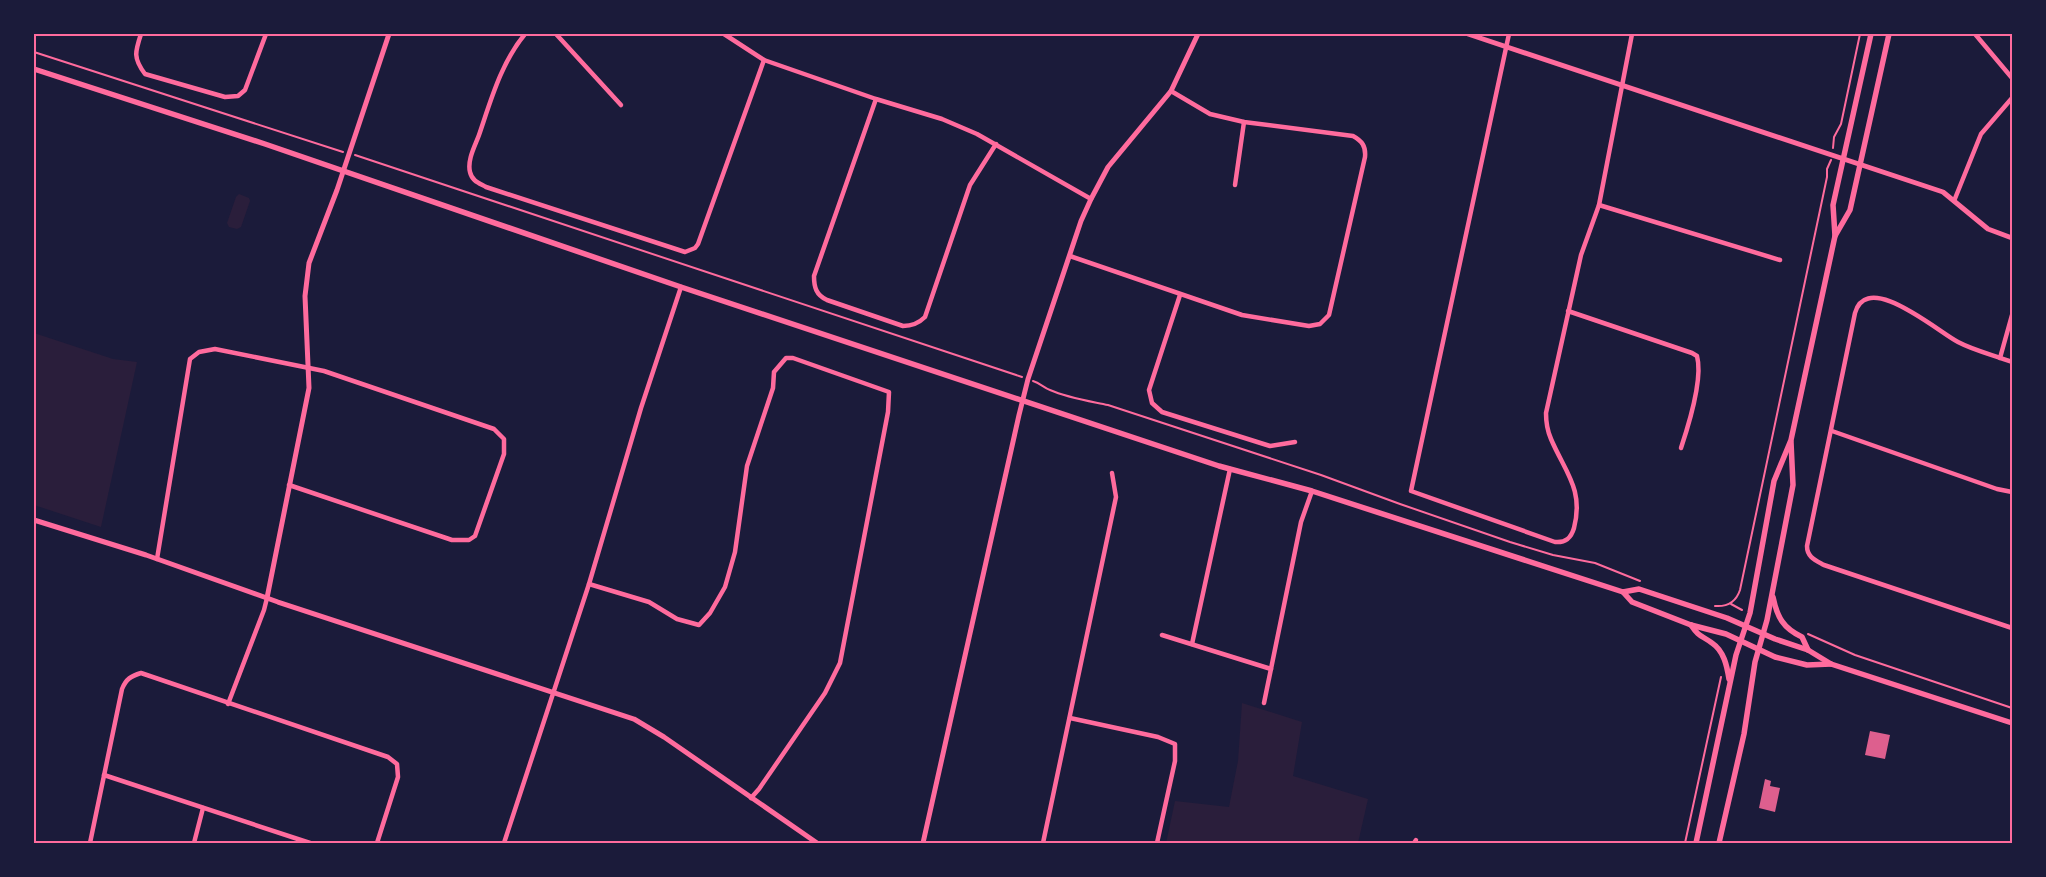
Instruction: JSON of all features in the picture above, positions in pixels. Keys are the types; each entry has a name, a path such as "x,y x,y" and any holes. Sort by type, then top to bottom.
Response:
{"main road":[{"path":"1696,843 1740,641 1750,613 1774,481 1791,440 1835,236 1833,205 1871,34"},
{"path":"1835,236 1850,210 1889,34"},
{"path":"34,69 343,171 681,288 1230,469 1312,491 1623,592 1639,589 1727,618 1763,634 1808,650 1831,664 2012,723"},
{"path":"1719,843 1744,734 1759,649 1772,594 1793,485 1791,440"},
{"path":"1623,592 1632,602 1691,625 1726,634 1775,657 1807,666 1831,664"},
{"path":"1772,594 1775,609 1781,621 1790,631 1802,637 1808,650"},
{"path":"1691,625 1698,636 1711,642 1721,653 1728,668 1730,685"}],"street":[{"path":"141,34 136,58 145,74 226,97 238,96 245,90 266,34"},
{"path":"228,704 264,610 309,388 305,296 309,263 343,171 389,34"},
{"path":"525,34 508,59 493,92 469,162 472,177 486,187 685,252 695,248 698,244 764,60"},
{"path":"556,34 621,105"},
{"path":"724,34 764,60 876,99 942,119 996,144 1091,199"},
{"path":"923,843 1023,400 1070,256 1091,199 1108,167 1170,91 1198,34"},
{"path":"1468,34 1943,192 1988,229 2012,238"},
{"path":"1510,34 1411,491 1555,542 1566,541 1573,532 1576,519 1576,492 1570,475 1546,428 1546,412 1580,255 1599,205 1632,34"},
{"path":"1975,34 2012,78"},
{"path":"1070,256 1242,315 1310,326 1315,326 1325,320 1332,308 1365,149 1361,141 1353,136 1244,122 1210,114 1170,91"},
{"path":"1954,201 1981,134 2012,98"},
{"path":"876,99 814,276 817,292 820,297 826,300 903,326 909,326 921,321 925,316 970,185 996,144"},
{"path":"1234,185 1244,122"},
{"path":"1599,205 1780,260"},
{"path":"504,843 589,584 641,408 681,288"},
{"path":"1180,295 1150,390 1152,403 1162,412 1270,446 1295,442"},
{"path":"2012,362 1960,343 1893,302 1877,296 1866,298 1857,306 1807,550 1812,558 1824,565 2012,628"},
{"path":"1568,311 1697,356 1699,372 1688,428 1681,448"},
{"path":"2000,358 2012,315"},
{"path":"157,559 190,360 199,352 215,349 308,366 494,429 504,438 504,454 475,536 469,540 452,540 288,485"},
{"path":"589,584 649,602 677,619 698,625 710,613 725,587 735,552 747,466 774,388 774,372 786,358 794,358 889,392 888,412 840,663 825,693 751,798"},
{"path":"1832,431 1997,489 2012,492"},
{"path":"1192,644 1230,469"},
{"path":"1043,843 1116,497 1112,473"},
{"path":"1264,703 1301,522 1312,491"},
{"path":"34,520 157,559 267,598 634,719 664,737 816,843"},
{"path":"1162,635 1271,669"},
{"path":"90,843 122,689 125,682 132,676 141,674 388,757 397,764 398,777 377,843"},
{"path":"1070,718 1158,737 1175,744 1175,761 1157,843"},
{"path":"104,775 310,843"},
{"path":"194,843 203,808"}],"path":[{"path":"1835,139 1834,137 1841,124 1860,34"},
{"path":"34,52 339,150"},
{"path":"360,157 1020,376"},
{"path":"1710,604 1716,606 1732,605 1737,599 1740,590 1811,258 1827,169 1829,167"},
{"path":"1040,383 1049,390 1108,405 1321,475 1510,542 1553,555 1595,563 1640,581"},
{"path":"1802,631 1854,655 2012,708"},
{"path":"1685,843 1721,677"}],"shaded area":[{"path":"239,194 249,198 250,201 241,227 237,229 229,227 227,223 236,197"},
{"path":"34,333 113,359 137,362 101,527 34,505"},
{"path":"1242,703 1302,722 1293,776 1368,799 1358,843 1166,843 1175,801 1229,807 1238,761"}],"building":[{"path":"1870,731 1890,735 1885,759 1865,755"},
{"path":"1765,779 1771,781 1770,786 1780,788 1775,812 1759,808"}]}
